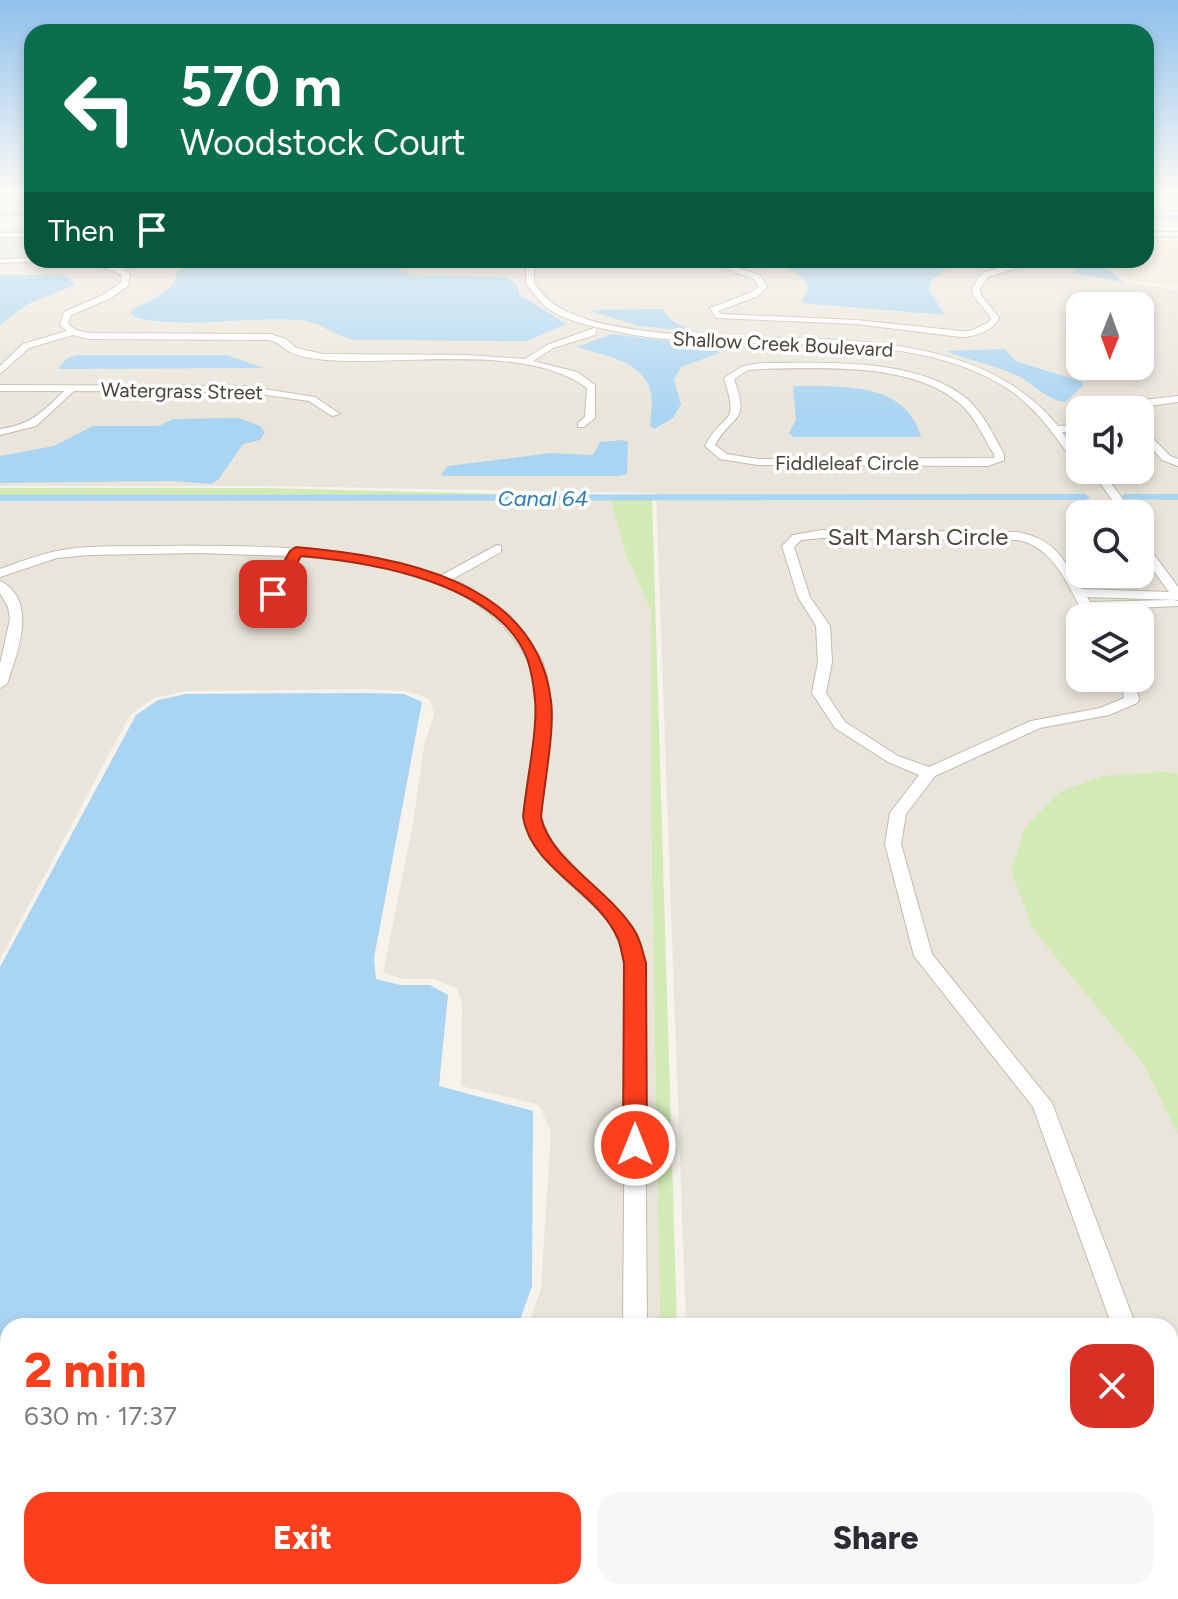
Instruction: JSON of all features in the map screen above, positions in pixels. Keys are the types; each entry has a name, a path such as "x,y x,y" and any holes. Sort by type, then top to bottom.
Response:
{"street":[{"path":"73,332 64,325 67,314 106,297 125,284 126,274 112,268"},
{"path":"116,269 120,268"},
{"name":"Shallow Creek Boulevard","path":"529,268 528,280 539,296 564,312 602,326 686,340 816,342 914,353 983,373 1026,395 1066,430"},
{"name":"Shallow Creek Boulevard","path":"537,268 536,280 547,296 602,326"},
{"path":"730,268 757,277 763,287 755,294 718,307 714,313 730,319 808,320 971,334 993,323 995,318 977,295 976,288 985,275 1011,268"},
{"path":"778,320 781,314 804,315 815,330 816,342 826,367"},
{"path":"795,320 811,366"},
{"path":"528,361 540,350 569,334 602,326"},
{"path":"553,344 583,337 602,326"},
{"path":"0,371 26,346 73,332 106,338 270,337 283,341 293,350 338,358 528,361 554,365 586,379 592,387 590,418 581,425"},
{"path":"569,334 583,337"},
{"name":"Fiddleleaf Circle","path":"761,366 811,366 896,373 960,398 999,454 999,460 988,463 758,462 735,460 714,452 710,446 712,441 732,421 738,407 729,382 734,373 761,366"},
{"name":"Watergrass Street","path":"0,388 245,389 312,399 335,414"},
{"name":"Watergrass Street","path":"0,432 16,431 36,424 71,389"},
{"path":"1154,401 1178,399"},
{"path":"1154,446 1166,458 1178,463"},
{"name":"Salt Marsh Circle","path":"929,773 893,759 840,725 819,693 825,662 823,626 804,597 788,546 797,537 822,534 1017,536 1046,545 1085,604"},
{"path":"443,580 497,549"},
{"path":"1154,549 1178,581"},
{"path":"273,621 269,604 296,551"},
{"path":"0,573 70,552 296,551 360,557 443,580 479,598 505,619 534,658 544,703 532,817 535,831 547,849 611,913 628,936 635,963 635,1318"},
{"path":"1154,563 1178,596"},
{"path":"0,585 8,592 17,614 15,637 0,684"},
{"path":"1079,593 1178,596"},
{"name":"Salt Marsh Circle","path":"1154,606 1178,604"},
{"path":"1121,1318 1042,1103 923,956 893,844 898,813 929,773 1036,724 1104,712 1132,700 1131,692"}],"shaded area":[{"path":"0,268 1104,268 1121,280 1178,291 1178,1318 686,1318 656,493 264,486 0,486"},
{"path":"1109,268 1178,268 1178,286 1123,280"},
{"path":"0,498 610,498 626,554 651,611 651,820 660,1318 531,1318 541,1288 551,1132 536,1104 461,1086 462,1004 457,988 433,979 403,979 383,972 413,824 424,746 434,714 429,698 405,691 367,689 187,691 154,698 130,715 0,959"}],"green space":[{"path":"0,488 263,488 652,498 677,1318 660,1318 651,820 651,611 626,554 610,499 0,498"},
{"path":"1178,774 1178,1135 1143,1063 1032,928 1011,870 1025,827 1058,793 1102,776"}],"water":[{"path":"185,268 401,268 400,271 411,275 506,277 518,286 519,294 566,324 527,341 356,340 297,320 194,323 134,317 131,312 135,308 173,284 177,271"},
{"path":"786,268 947,268 932,280 929,290 945,315 801,303 809,288"},
{"path":"1106,268 1123,282 1073,273 1077,269"},
{"path":"0,275 61,275 75,285 28,304 0,325"},
{"path":"663,309 674,322 701,332 639,326 588,310"},
{"path":"612,334 730,349 681,367 674,380 681,404 673,418 654,429 650,426 651,390 644,377 617,359 576,347"},
{"path":"1005,349 1015,361 1066,377 1066,380 1083,382 1083,386 1072,396 1066,396 1065,402 1059,401 1011,373 946,351"},
{"path":"77,355 227,355 264,368 58,369 67,358"},
{"path":"793,387 852,388 887,397 902,406 913,419 921,437 793,437 789,433 796,420"},
{"path":"238,418 260,426 265,432 260,440 243,444 218,480 211,484 172,481 0,483 0,456 54,446 93,426 159,426 173,419"},
{"path":"600,442 628,442 627,474 620,476 441,474 448,466 551,453 593,455"},
{"path":"186,694 404,694 422,702 374,958 376,979 400,985 430,985 448,995 439,1086 533,1111 532,1286 521,1318 0,1318 0,967 136,715 158,700"}],"waterway":[{"name":"Canal 64","path":"0,498 1085,497"},
{"name":"Canal 64","path":"1125,497 1178,497"}],"route":[{"path":"273,594 296,551 360,557 443,580 479,598 521,637 534,658 544,703 532,817 535,831 547,849 611,913 628,936 635,963 635,1145"}]}
